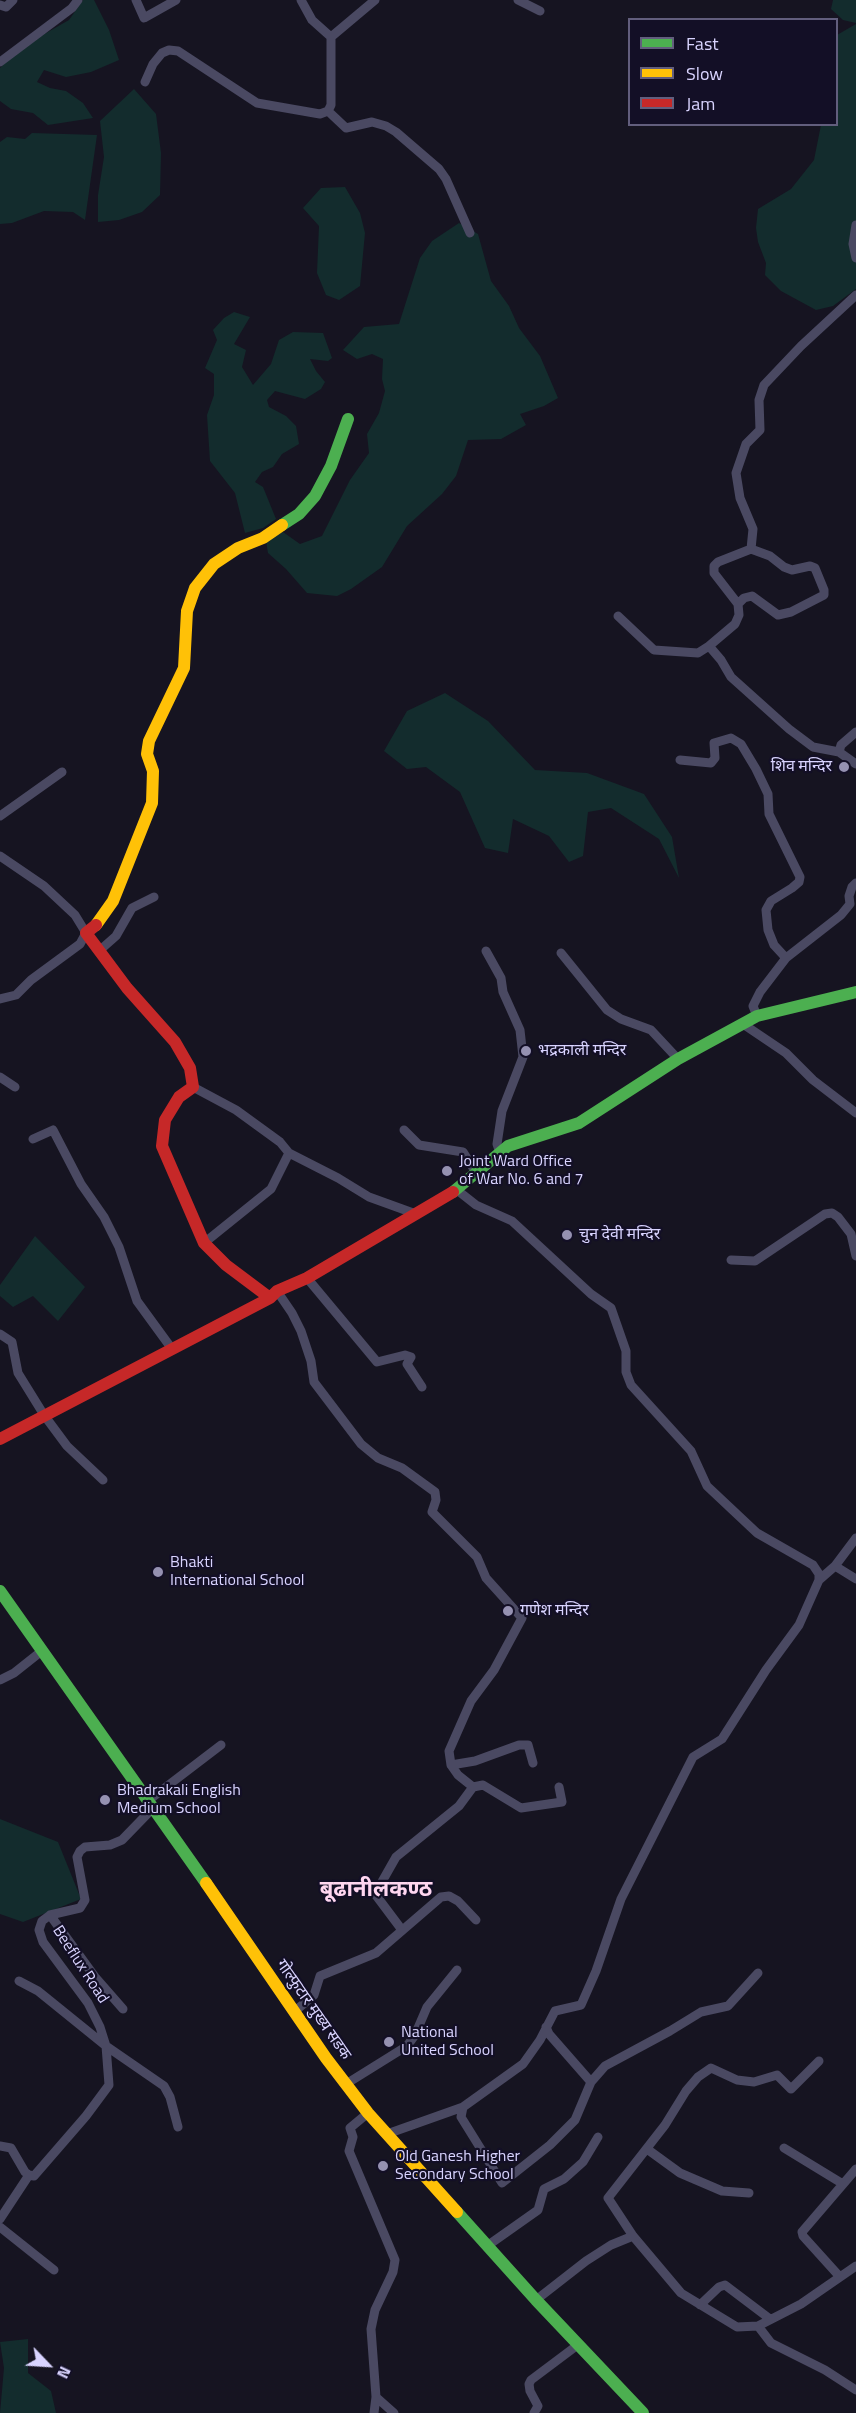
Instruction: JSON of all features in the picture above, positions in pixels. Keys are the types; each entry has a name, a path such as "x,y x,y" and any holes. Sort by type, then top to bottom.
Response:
{"street":[{"path":"0,5 6,8 13,0"},
{"path":"0,62 72,8 78,0"},
{"path":"136,0 144,18 176,0"},
{"path":"145,82 153,64 162,53 169,50 178,51 257,103 320,114 328,111 331,105 331,37 312,20 301,0"},
{"path":"331,37 375,0"},
{"path":"518,0 540,11"},
{"path":"328,111 346,128 351,129 372,122 396,132 439,169 471,233"},
{"path":"856,225 853,244 856,258"},
{"path":"751,549 753,529 740,498 736,473 746,444 760,430 759,400 764,385 801,345 856,295"},
{"path":"0,999 16,995 31,980 80,944 86,933 100,921 113,902 152,803 153,771 147,754 149,741 184,668 187,611 195,588 214,564 238,548 263,538 299,514 315,496 331,466 348,419"},
{"path":"618,616 654,650 698,653 735,624 739,615 738,603 714,573 714,566 718,562 751,549 770,556 792,570 810,566 815,568 824,590 824,595 791,612 778,615 752,596 738,603"},
{"path":"709,646 737,684 789,729 813,747 839,752 856,764"},
{"path":"839,752 841,745 856,732"},
{"path":"680,760 711,763 715,758 714,743 731,738 741,744 756,769 768,794 769,814 782,844 801,877 799,882 771,901 766,910 768,930 774,945 786,958"},
{"path":"0,816 62,772"},
{"path":"0,856 44,886 75,915 127,988 175,1042 190,1068 193,1087"},
{"path":"757,1016 753,1006 786,958 842,915 850,904 849,896 852,886 856,883"},
{"path":"99,951 116,936 132,908 154,897"},
{"path":"486,951 501,978 503,992 520,1030 523,1058 502,1111 497,1144 500,1153"},
{"path":"561,953 607,1010 621,1020 651,1030 678,1059"},
{"path":"0,1438 307,1278 457,1190 508,1146 579,1123 678,1059 757,1016 856,992"},
{"path":"742,1024 786,1053 813,1080 856,1113"},
{"path":"0,1077 15,1087"},
{"path":"193,1087 236,1110 280,1142 289,1153 369,1197 416,1214"},
{"path":"193,1087 179,1097 165,1120 162,1146 204,1243 226,1265 274,1295 292,1313 311,1361 314,1382 361,1444 378,1458 402,1468 435,1492 436,1500 432,1512 477,1557 486,1578 522,1618 494,1670 471,1701 448,1751 451,1765 458,1775 473,1787"},
{"path":"33,1139 53,1130 81,1184 104,1217 114,1237 137,1301 172,1349"},
{"path":"404,1130 419,1145 463,1152 477,1174"},
{"path":"204,1243 271,1189 289,1153"},
{"path":"387,2134 462,2107 523,2064 540,2040 555,2011 581,2005 596,1971 621,1899 693,1757 722,1739 766,1670 799,1625 819,1580 819,1574 813,1565 757,1533 707,1486 691,1451 631,1385 626,1372 626,1351 611,1308 591,1294 512,1221 476,1205 457,1190"},
{"path":"731,1260 755,1262 825,1214 838,1217 851,1234 856,1256"},
{"path":"307,1278 377,1362 405,1355 411,1357 407,1364 422,1387"},
{"path":"0,1334 12,1342 18,1373 44,1416 67,1446 103,1480"},
{"path":"819,1580 835,1566 856,1538"},
{"path":"835,1566 856,1579"},
{"name":"गोल्फुटार मुख्य सडक","path":"0,1591 152,1804 294,2012 368,2113 536,2301 643,2413"},
{"path":"0,1680 14,1673 43,1650"},
{"path":"451,1765 475,1761 519,1745 528,1745 533,1763"},
{"path":"152,1804 221,1746"},
{"path":"402,1930 375,1894 396,1857 459,1806 473,1787 483,1785 521,1808 562,1802 559,1787"},
{"name":"Beeflux Road","path":"2,2213 30,2175 34,2176 86,2116 109,2085 106,2046 100,2027 88,2003 43,1942 39,1930 42,1921 50,1915 80,1908 85,1900 77,1857 80,1851 85,1847 110,1845 122,1840 152,1804"},
{"path":"294,2012 314,1995 320,1976 376,1953 441,1897 449,1896 458,1900 476,1920"},
{"path":"50,1915 95,1977 123,2009"},
{"path":"346,2084 407,2046 415,2035 428,2007 457,1970"},
{"path":"462,2107 461,2117 502,2183 550,2145 575,2120 591,2082 605,2066 701,2012 728,2006 758,1973"},
{"path":"19,1981 56,2004 106,2046 164,2086 170,2097 178,2127"},
{"path":"546,2026 549,2034 591,2082"},
{"path":"819,2061 791,2090 777,2075 754,2082 737,2080 711,2068 698,2077 686,2091 647,2149 608,2198 633,2236 681,2293 736,2327 758,2326 801,2304 856,2266"},
{"path":"368,2113 350,2127 352,2137 350,2151 395,2260 393,2272 375,2310 371,2329 376,2397 374,2413"},
{"path":"487,2246 538,2210 544,2189 564,2178 583,2162 598,2137"},
{"path":"0,2146 11,2148 30,2175"},
{"path":"784,2148 843,2184"},
{"path":"647,2149 680,2173 722,2191 749,2193"},
{"path":"840,2277 803,2236 802,2232 856,2169"},
{"path":"0,2227 54,2270"},
{"path":"536,2301 586,2261 611,2245 633,2236"},
{"path":"700,2305 719,2287 725,2285 770,2319"},
{"path":"758,2326 771,2343 825,2370 856,2390"},
{"path":"534,2413 538,2406 530,2391 531,2380 579,2344"},
{"path":"376,2397 394,2413"}],"green space":[{"path":"83,0 94,0 109,30 119,60 91,72 66,77 44,70 37,82 50,88 66,91 83,103 93,118 48,125 33,113 11,109 0,101 0,68 18,49 69,20"},
{"path":"833,0 856,0 856,23 843,20 831,9"},
{"path":"856,24 856,289 833,306 816,310 781,291 765,275 766,263 758,242 756,228 758,209 791,189 814,160 821,126 838,126 838,34"},
{"path":"134,89 156,114 161,153 160,195 142,212 119,220 98,222 98,195 104,157 100,121"},
{"path":"32,133 97,135 85,220 73,212 44,211 12,223 0,224 0,142 7,137 25,139"},
{"path":"345,187 360,213 365,233 360,286 339,300 326,295 317,273 319,226 303,208 321,188"},
{"path":"459,223 478,234 491,281 509,306 519,328 540,356 558,398 544,406 520,414 526,425 501,439 468,440 456,476 442,494 407,526 382,567 337,596 307,593 268,553 266,541 283,532 300,544 322,536 350,480 369,453 367,434 379,413 385,391 382,379 383,359 372,354 357,359 343,350 364,327 399,324 420,258 432,241"},
{"path":"234,312 250,317 234,344 246,350 242,367 253,385 271,364 279,340 293,332 323,333 332,358 328,361 310,359 325,382 321,389 305,399 275,391 267,400 269,407 286,416 296,426 299,444 282,454 273,467 262,472 255,482 263,487 276,519 263,528 245,533 235,493 210,461 207,415 214,395 214,374 205,368 217,340 213,330 224,318"},
{"path":"445,693 488,721 535,770 587,773 644,794 672,837 679,878 659,839 611,808 588,812 583,856 569,862 549,836 513,819 508,853 485,848 460,792 426,767 407,769 384,751 407,711"},
{"path":"35,1236 85,1287 58,1321 33,1296 13,1307 0,1296 0,1285"},
{"path":"0,1819 58,1842 81,1899 23,1922 0,1914"},
{"path":"28,2339 28,2373 51,2391 56,2413 0,2413 4,2368 0,2342"}],"traffic: fast":[{"path":"282,525 299,514 315,496 331,466 348,419"},
{"path":"453,1192 508,1146 579,1123 678,1059 757,1016 856,992"},
{"path":"0,1591 206,1883"},
{"path":"457,2212 643,2413"}],"traffic: slow":[{"path":"96,925 113,901 152,803 153,771 147,754 149,741 184,668 187,611 195,588 214,564 238,548 263,538 282,525"},
{"path":"206,1883 326,2058 368,2113 457,2212"}],"traffic: jam":[{"path":"96,925 86,933 127,988 175,1042 190,1068 193,1087 179,1097 165,1120 162,1146 204,1243 226,1265 270,1298"},
{"path":"0,1439 270,1298 277,1291 307,1278 453,1192"}],"place":[{"name":"शिव मन्दिर","path":"844,767"},
{"name":"भद्रकाली मन्दिर","path":"526,1051"},
{"name":"Joint Ward Office of War No. 6 and 7","path":"447,1171"},
{"name":"चुन देवी मन्दिर","path":"567,1235"},
{"name":"Bhakti International School","path":"158,1572"},
{"name":"गणेश मन्दिर","path":"508,1611"},
{"name":"Bhadrakali English Medium School","path":"105,1800"},
{"name":"National United School","path":"389,2042"},
{"name":"Old Ganesh Higher Secondary School","path":"383,2166"}],"district":[{"name":"बूढानीलकण्ठ","path":"376,1891"}]}
